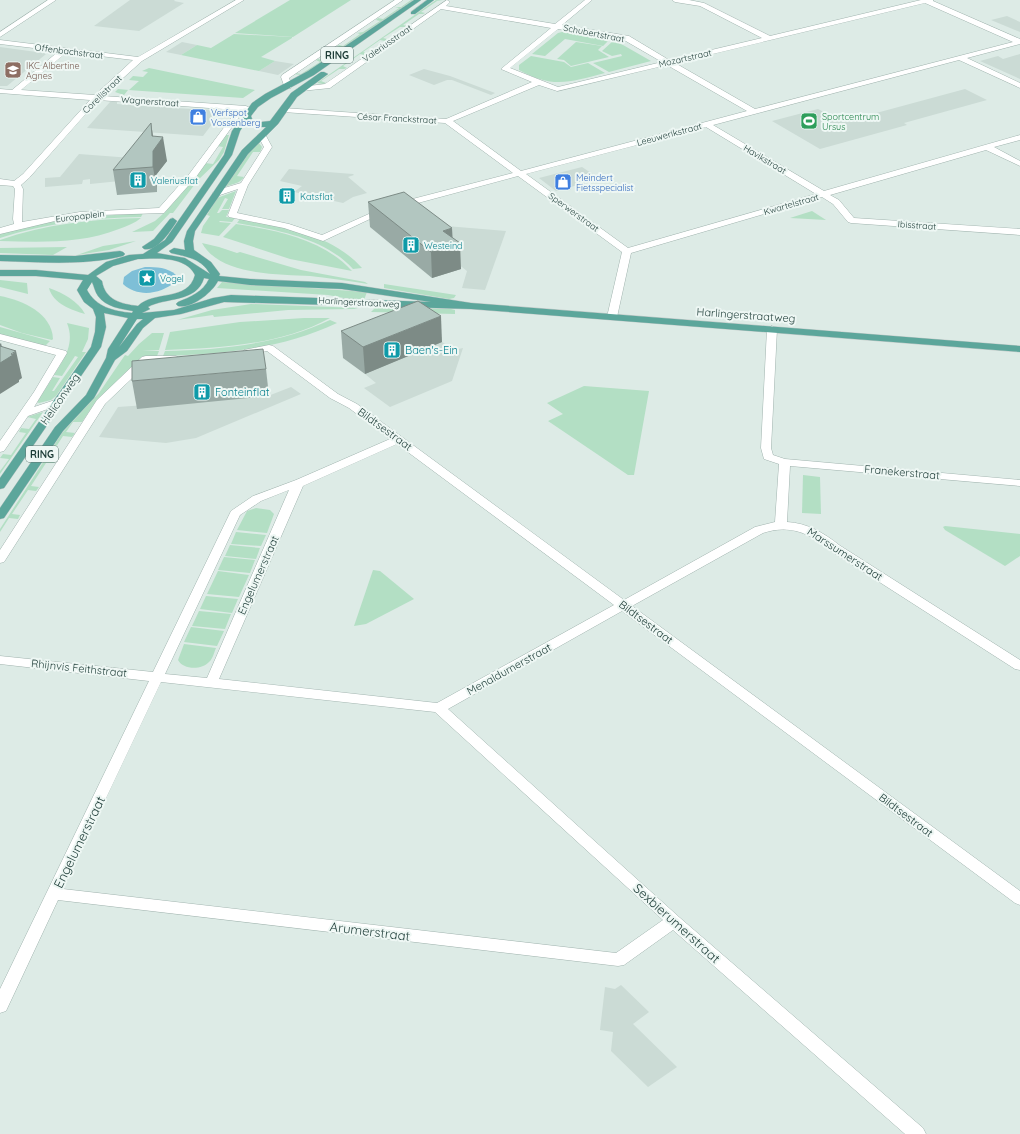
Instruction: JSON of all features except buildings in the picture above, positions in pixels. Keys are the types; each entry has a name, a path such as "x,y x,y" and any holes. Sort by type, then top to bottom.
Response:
{"main road":[{"name":"Valeriusstraat","path":"158,249 168,242 192,208 228,155 236,131 260,101 311,73 418,0"},
{"name":"Valeriusstraat","path":"194,255 191,253 188,245 191,231 245,152 275,122 281,105 432,0"},
{"path":"260,101 281,105"},
{"path":"250,112 248,120 255,124 268,124 275,122"},
{"name":"Valeriusstraat","path":"136,254 157,241 176,216 192,208"},
{"path":"0,258 69,260 94,259 136,254 158,249 194,255 203,259 213,273"},
{"path":"82,290 88,278 99,269 136,254 172,258 186,262 198,271 213,273"},
{"path":"0,263 81,265 107,263 120,260"},
{"path":"137,312 150,302 173,298 192,289 198,282 200,275 198,271"},
{"path":"0,273 36,273 88,278 97,281 98,290 110,301 151,316 196,297 209,288 213,273"},
{"name":"Harlingerstraatweg","path":"213,273 282,284 299,283 373,290 471,306"},
{"path":"20,274 33,278 72,283 82,290 87,300 97,307 116,314 172,306"},
{"name":"Harlingerstraatweg","path":"196,297 226,292 234,293 247,298"},
{"name":"Harlingerstraatweg","path":"151,316 178,312 214,300 247,298 471,306 1020,349"},
{"name":"Heliconweg","path":"0,486 96,347 99,339 101,320 97,307"},
{"name":"Heliconweg","path":"0,516 59,429 90,396 111,358 113,348 137,312"},
{"name":"Heliconweg","path":"111,358 123,349 140,326 151,316"}],"street":[{"path":"0,35 53,0"},
{"name":"Corellistraat","path":"16,184 26,176 96,98 139,60 241,0"},
{"path":"288,86 285,77 400,0"},
{"name":"Valeriusstraat","path":"302,90 327,86 449,0"},
{"path":"558,27 589,0"},
{"path":"675,0 702,4 770,39"},
{"path":"927,0 1020,42"},
{"name":"Mozartstraat","path":"558,27 505,69 557,88 770,39 927,0"},
{"name":"Schubertstraat","path":"440,7 626,38 754,112"},
{"name":"Offenbachstraat","path":"0,42 139,60"},
{"name":"Leeuwerikstraat","path":"244,185 232,215 286,226 323,238 392,207 1020,42"},
{"path":"14,92 65,50"},
{"path":"960,58 1020,86"},
{"path":"447,121 539,82"},
{"name":"Wagnerstraat","path":"0,91 242,108 250,112"},
{"name":"César Franckstraat","path":"281,105 447,121 519,174"},
{"name":"Europaplein","path":"0,231 19,226 86,214 161,211 196,171 242,108"},
{"name":"Havikstraat","path":"706,124 824,194"},
{"path":"217,193 244,185 268,147 262,136"},
{"name":"Kwartelstraat","path":"627,251 1020,137"},
{"path":"987,147 1020,164"},
{"name":"Sperwerstraat","path":"519,174 532,181 627,251"},
{"path":"0,182 16,184 19,189 17,219 19,226"},
{"name":"Ibisstraat","path":"824,194 836,202 851,220 1020,232"},
{"path":"612,317 627,251"},
{"path":"772,329 766,448 768,457 785,462 781,524"},
{"path":"0,337 62,353 24,414"},
{"name":"Bildtsestraat","path":"241,354 269,348 334,396 353,406 1020,899"},
{"path":"0,559 101,402 146,359 184,358"},
{"path":"24,414 58,402"},
{"name":"Heliconweg","path":"0,448 24,414"},
{"name":"Engelumerstraat","path":"0,1006 235,512 247,503 298,483 398,439"},
{"name":"Franekerstraat","path":"785,462 1020,483"},
{"name":"Engelumerstraat","path":"211,682 298,483"},
{"name":"Menaldumerstraat","path":"439,708 759,530 768,526 781,524"},
{"name":"Marssumerstraat","path":"781,524 811,530 834,548 1020,666"},
{"name":"Rhijnvis Feithstraat","path":"0,660 157,677"},
{"path":"157,677 439,708"},
{"name":"Sexbierumerstraat","path":"439,708 674,921 917,1134"},
{"name":"Arumerstraat","path":"54,894 618,960 674,921"}],"shaded area":[{"path":"130,0 175,0 174,1 184,3 139,31 94,26"},
{"path":"1007,16 1020,22 1020,32 991,20"},
{"path":"182,42 197,45 181,55 166,52"},
{"name":"IKC Albertine Agnes","path":"0,47 46,54 7,86 0,86"},
{"path":"1020,54 1020,79 980,61 998,56 1003,59"},
{"path":"275,61 294,64 278,75 259,71"},
{"path":"424,69 450,76 495,93 491,95 452,80 447,80 434,85 409,75"},
{"path":"965,89 987,100 904,123 907,125 820,149 772,121 818,109 843,122"},
{"path":"110,102 117,102 117,104 157,107 160,105 173,106 174,108 213,110 226,109 222,115 219,115 203,136 87,128"},
{"path":"79,154 145,159 120,181 90,184 90,179 83,180 82,184 45,187 45,178 60,177"},
{"path":"582,167 600,179 556,191 539,178"},
{"path":"289,169 353,174 354,175 348,177 367,193 353,197 343,203 294,192 302,186 280,181"},
{"path":"446,226 506,231 485,290 462,288 467,271 429,241"},
{"path":"442,342 454,350 463,348 452,381 390,407 364,388 376,383 365,374"},
{"path":"291,387 301,394 196,438 166,443 99,437 118,407 268,396"},
{"path":"621,985 649,1012 633,1024 677,1067 648,1087 611,1051 613,1032 600,1030 605,987 615,989"}],"green space":[{"path":"290,0 351,0 293,37 235,33"},
{"path":"413,0 302,75 293,74 301,74 320,62 316,60 322,60 340,47 337,46 343,46 360,34 357,33 363,32 380,21 376,20 378,18 383,19 399,8 395,7 401,7"},
{"path":"436,0 443,1 437,1 421,12 425,13 419,14 403,25 407,26 400,27 383,38 387,39 385,41 380,40 363,52 367,53 365,55 360,54 343,66 347,68 339,69 321,81 326,83 317,83"},
{"path":"562,32 609,40 603,46 565,39 545,56 532,54 558,33"},
{"path":"234,34 292,38 261,57 275,61 259,71 181,55 197,45 211,48"},
{"path":"613,41 651,61 609,72 593,63 622,56 621,54 612,56 602,51"},
{"path":"576,42 602,46 598,50 609,57 571,66 564,60 557,59"},
{"path":"531,56 564,62 571,67 588,63 605,73 562,82 542,80 519,70 519,65"},
{"path":"149,68 255,90 243,98 128,90 124,95 115,92 118,89 129,90 139,81 129,80 133,76 143,77 148,72 142,71"},
{"path":"225,135 229,135 224,152 219,160 198,180 173,213 170,213 153,231 132,232 155,221 164,213 205,163 213,164 223,147 217,146"},
{"path":"259,143 262,147 260,152 253,152 237,176 244,177 241,181 226,186 251,150"},
{"path":"236,191 229,209 222,209 228,199 225,198 217,213 222,210 229,210 226,217 235,218 232,222 219,222 231,223 219,236 201,233 203,226 210,216 207,215 217,198"},
{"path":"812,211 826,220 790,218"},
{"path":"143,213 141,217 87,220 52,225 0,238 0,234 49,221"},
{"path":"141,218 134,223 105,234 75,240 30,242 0,241 34,230 69,223"},
{"path":"240,219 289,229 321,240 350,256 362,268 353,269 342,258 315,243 284,232 237,223"},
{"path":"236,224 283,233 313,244 340,260 352,271 290,259 223,237"},
{"path":"136,241 109,250 77,255 103,246"},
{"path":"202,243 237,253 240,252 301,270 365,282 368,284 310,276 283,275 251,271 222,262 211,254"},
{"path":"67,247 53,255 0,253 0,248"},
{"path":"0,280 27,283 28,294 0,287"},
{"path":"222,282 367,292 364,300 354,300 328,295 217,288"},
{"path":"384,284 456,295 454,298 449,299 384,288"},
{"path":"49,288 70,298 82,309 85,314 64,306 54,298"},
{"path":"0,296 26,305 42,315 51,330 53,339 22,333 0,325"},
{"path":"251,304 358,308 288,310 214,317 213,315 177,320 212,310"},
{"path":"376,307 451,309 455,310 455,314 371,312"},
{"path":"330,318 311,327 271,339 228,346 165,350 170,332 240,322"},
{"path":"330,320 337,323 295,339 274,344 230,352 163,356 165,351 228,347 270,340 291,335"},
{"path":"67,323 89,328 88,339 82,352 86,352 56,396 51,400 39,403 37,402 53,377 60,378 52,391 54,391 78,357 75,356 62,376 54,375 68,350 70,337"},
{"path":"0,327 50,341 45,346 0,334"},
{"path":"152,333 164,333 159,350 142,351 159,351 157,356 143,356 95,403 82,422 73,422 66,432 75,433 72,437 63,436 49,458 57,459 54,463 46,463 31,486 39,487 36,491 28,490 12,514 20,515 18,519 9,518 0,532 0,529 62,433 99,393 125,355 128,356"},
{"path":"584,386 649,391 634,475 628,475 548,421 563,414 547,403"},
{"path":"43,412 0,474 0,471 9,459 0,458 3,454 11,455 26,433 19,432 21,428 29,429 36,419 27,417"},
{"path":"803,475 820,477 821,514 802,513"},
{"path":"256,508 270,510 274,514 267,533 237,530 247,511"},
{"path":"943,527 1020,534 1020,556 1005,566 945,530"},
{"path":"236,532 266,535 261,546 231,544"},
{"path":"230,545 260,548 256,559 225,556"},
{"path":"224,557 255,560 250,573 218,570"},
{"path":"373,570 380,571 414,599 366,624 354,626"},
{"path":"218,571 249,575 239,597 207,594"},
{"path":"206,596 238,599 232,613 200,609"},
{"path":"199,611 231,614 225,629 192,626"},
{"path":"191,627 224,631 217,646 184,642"},
{"path":"184,644 216,648 210,661 206,665 193,668 184,666 178,660"}],"water":[{"path":"145,267 158,267 173,272 176,275 175,282 156,292 149,293 135,291 123,284 124,277 132,271"}],"place":[{"name":"IKC Albertine Agnes","path":"13,70"},
{"name":"Verfspot Vossenberg","path":"198,117"},
{"name":"Sportcentrum Ursus","path":"809,121"},
{"name":"Valeriusflat","path":"138,180"},
{"name":"Meindert Fietsspecialist","path":"563,182"},
{"name":"Katsflat","path":"287,196"},
{"name":"Westeind","path":"411,245"},
{"name":"Vogel","path":"147,278"},
{"name":"Baen's-Ein","path":"392,350"},
{"name":"Fonteinflat","path":"202,392"}]}
